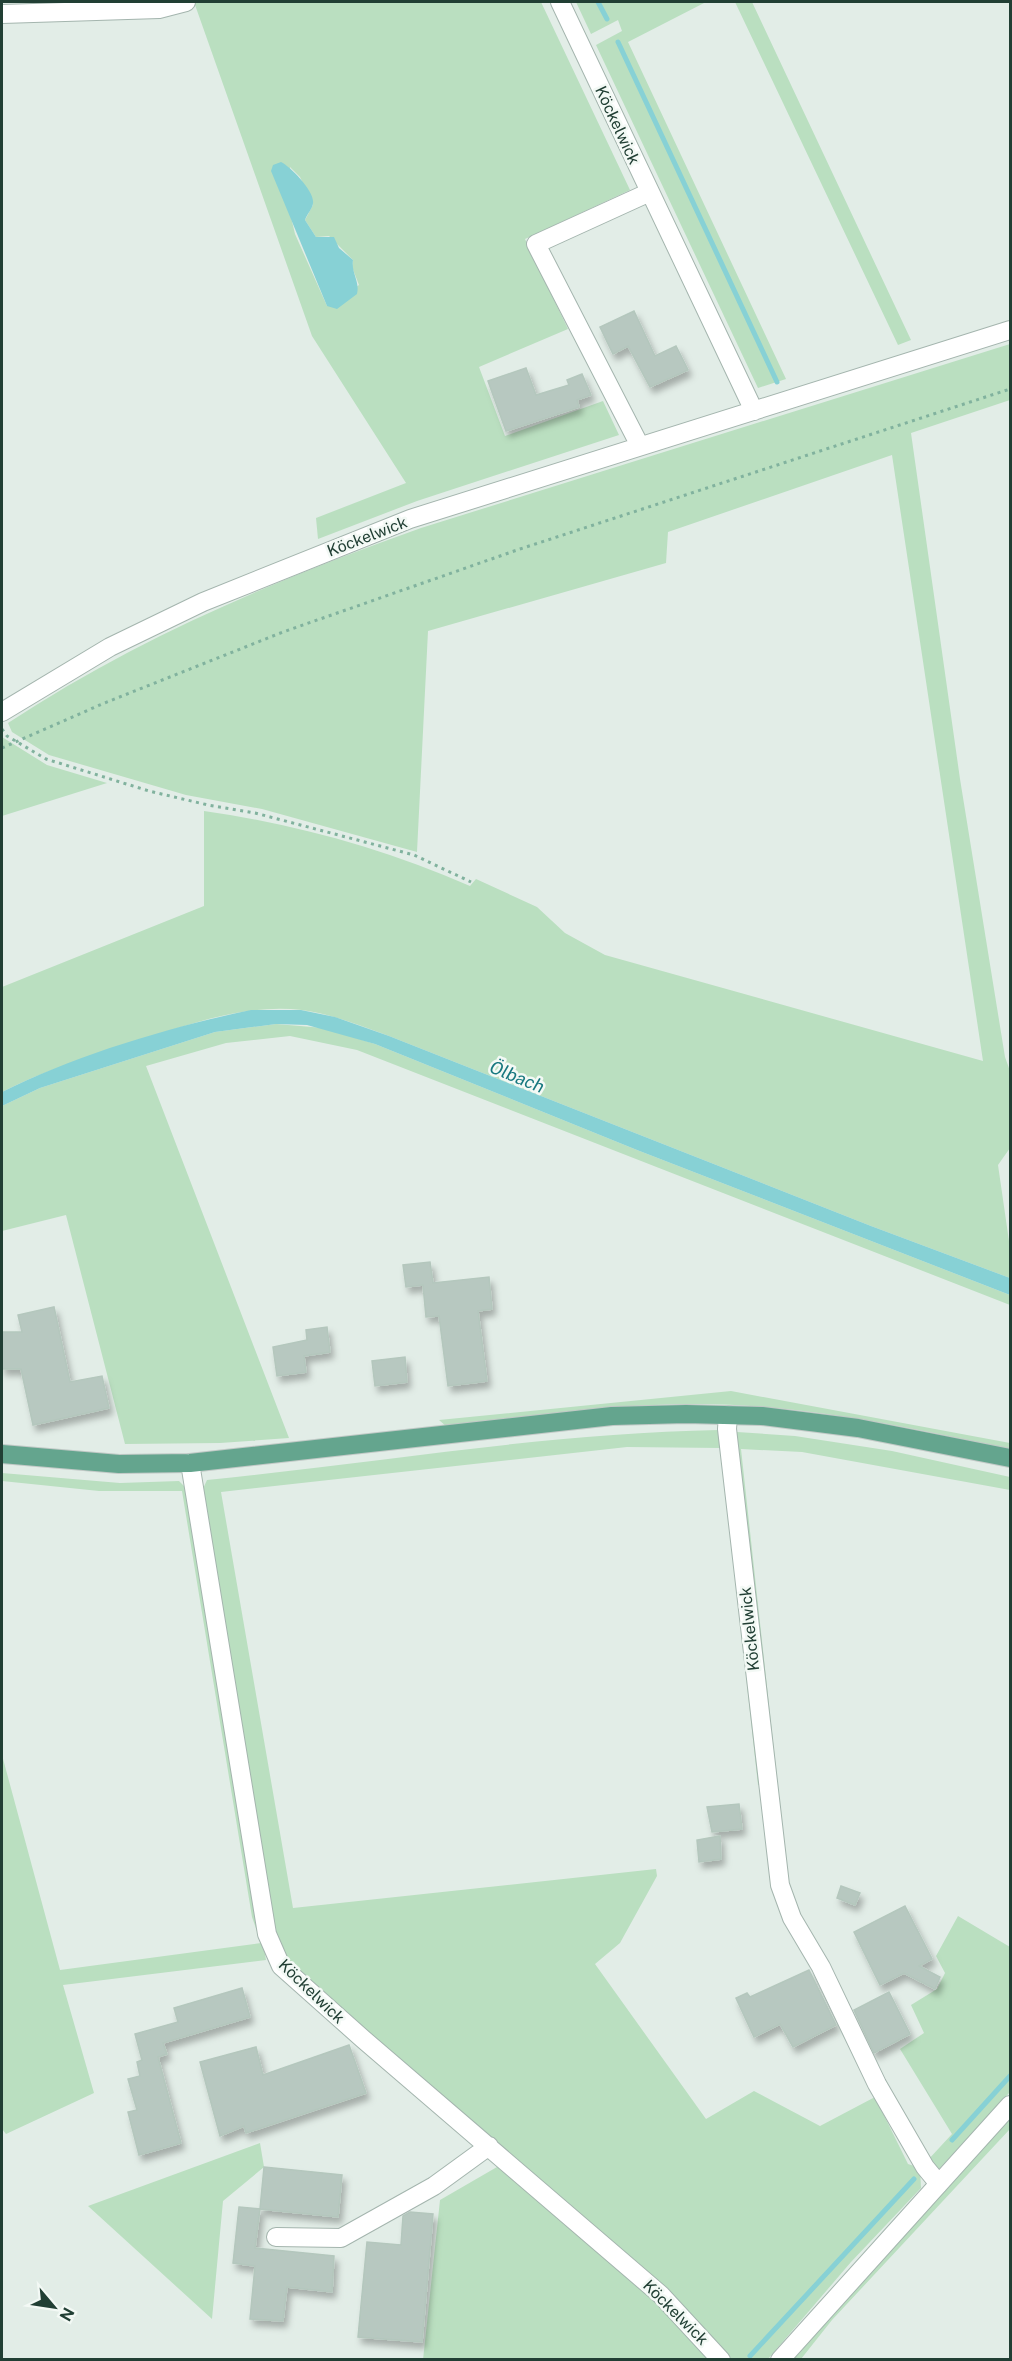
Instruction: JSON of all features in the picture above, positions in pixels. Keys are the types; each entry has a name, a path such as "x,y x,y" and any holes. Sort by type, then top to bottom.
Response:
{"main road":[{"path":"2,1454 119,1464 190,1463 612,1416 728,1415 762,1416 858,1428 1011,1458"}],"street":[{"path":"2,15 159,9 186,2"},
{"name":"Köckelwick","path":"560,2 754,411"},
{"path":"640,446 536,244 650,192"},
{"name":"Köckelwick","path":"2,712 110,647 203,602 410,519 1011,330"},
{"name":"Köckelwick","path":"728,1415 727,1429 773,1844 780,1885 792,1918 821,1967 877,2084 925,2167 939,2184"},
{"name":"Köckelwick","path":"190,1463 267,1934 272,1950 281,1966 661,2295 721,2360"},
{"path":"780,2360 1011,2105"},
{"path":"276,2237 340,2238 434,2186 489,2146"}],"path":[{"path":"2,748 102,704 295,628 520,549 1011,389"},
{"path":"2,729 7,736 46,759 149,791 207,805 255,813 414,855 471,882"}],"green space":[{"path":"194,2 541,2 630,190 525,239 568,329 479,367 505,436 603,401 619,435 417,501 318,539 316,518 406,483 312,336","holes":["290,167 300,177 313,205 305,220 316,237 329,236 353,260 352,267 359,285 327,306 295,234 291,217"]},
{"path":"576,2 706,2 628,42 786,379 758,388 596,45 622,31 618,20 591,34"},
{"path":"735,2 752,2 911,340 898,345"},
{"path":"1010,344 1010,400 911,433 960,779 1005,1057 1010,1071 1010,1148 998,1165 1010,1248 1010,1278 871,1226 389,1036 324,1014 280,1009 236,1013 214,1018 65,1065 2,1092 2,987 204,906 204,811 272,823 372,849 470,886 476,879 537,907 565,933 605,955 983,1061 892,455 668,532 666,563 428,631 417,852 262,809 186,795 49,755 12,732 8,723 106,664 157,638 208,613 314,568 421,528"},
{"path":"2,737 47,765 107,783 2,816"},
{"path":"276,1024 324,1028 375,1044 637,1150 1010,1295 1010,1305 357,1050 290,1036 226,1043 146,1066 289,1438 220,1443 125,1444 66,1215 2,1231 2,1106 40,1088 215,1032"},
{"path":"731,1391 1010,1443 1010,1449 854,1418 736,1405 696,1404 602,1408 447,1427 439,1420"},
{"path":"719,1430 764,1784 758,1785 721,1448 627,1447 221,1492 293,1908 656,1869 657,1876 620,1943 595,1964 706,2119 754,2091 820,2126 875,2097 908,2164 920,2168 921,2188 851,2262 768,2359 731,2359 659,2284 307,1978 282,1953 277,1941 201,1493 207,1480 527,1443 655,1432"},
{"path":"737,1432 795,1436 892,1451 1010,1477 1010,1490 802,1452 741,1449 784,1842 778,1843 735,1438"},
{"path":"2,1473 120,1483 179,1481 188,1490 266,1960 63,1985 94,2093 6,2134 2,2129 2,1755 60,1970 261,1943 252,1917 182,1491 99,1491 2,1481"},
{"path":"958,1916 1010,1947 1010,2092 938,2170 927,2161 952,2134 900,2049 924,2033 911,2005 937,1989 945,1973 936,1956"},
{"path":"1010,2113 1010,2129 832,2320 801,2359 786,2360"},
{"path":"260,2143 264,2167 223,2201 212,2319 88,2206"},
{"path":"502,2160 718,2360 423,2360 440,2200 497,2167"}],"water":[{"path":"281,162 296,174 313,198 313,205 305,220 316,237 334,237 339,248 353,260 357,294 337,309 327,306 271,171 273,165"},
{"path":"251,1010 301,1010 335,1017 389,1036 871,1226 1010,1278 1010,1295 637,1150 375,1044 307,1025 276,1024 215,1032 40,1088 2,1106 2,1092 92,1054 188,1025"}],"building":[{"path":"634,311 655,356 676,346 688,370 650,387 628,346 613,354 600,327"},
{"path":"526,368 536,395 569,385 567,380 582,374 591,395 577,400 579,407 506,431 488,381"},
{"path":"430,1262 433,1283 489,1277 492,1309 478,1311 487,1381 448,1386 439,1316 426,1317 423,1285 406,1287 403,1265"},
{"path":"54,1307 70,1382 102,1376 109,1408 33,1425 21,1369 2,1369 2,1332 22,1332 18,1315"},
{"path":"327,1327 330,1352 304,1356 306,1372 277,1376 273,1347 307,1340 306,1330"},
{"path":"405,1357 407,1382 375,1386 372,1361"},
{"path":"739,1804 742,1829 712,1832 707,1807"},
{"path":"720,1836 721,1859 699,1862 697,1840"},
{"path":"841,1886 860,1893 855,1905 837,1898"},
{"path":"905,1906 932,1959 919,1966 940,1977 935,1989 904,1973 880,1985 854,1932"},
{"path":"809,1970 836,2025 793,2047 780,2024 754,2037 736,1998 747,1993 750,1997"},
{"path":"242,1988 250,2017 163,2043 167,2054 158,2057 181,2143 139,2155 128,2112 137,2110 128,2079 140,2076 137,2062 142,2060 135,2034 178,2022 174,2008"},
{"path":"889,1992 910,2034 874,2053 854,2010"},
{"path":"349,2045 366,2093 246,2133 244,2126 220,2136 200,2062 256,2047 263,2075"},
{"path":"264,2167 342,2175 338,2217 260,2209"},
{"path":"239,2207 260,2209 255,2248 334,2256 332,2292 287,2287 283,2321 250,2319 255,2266 233,2263"},
{"path":"410,2212 433,2214 422,2342 358,2337 367,2242 401,2245 403,2216"}],"waterway":[{"path":"598,2 607,19"},
{"path":"618,42 777,382"},
{"path":"952,2140 1010,2076"},
{"path":"750,2356 914,2179"}],"water label":[{"name":"Ölbach","path":"517,1077"}]}
